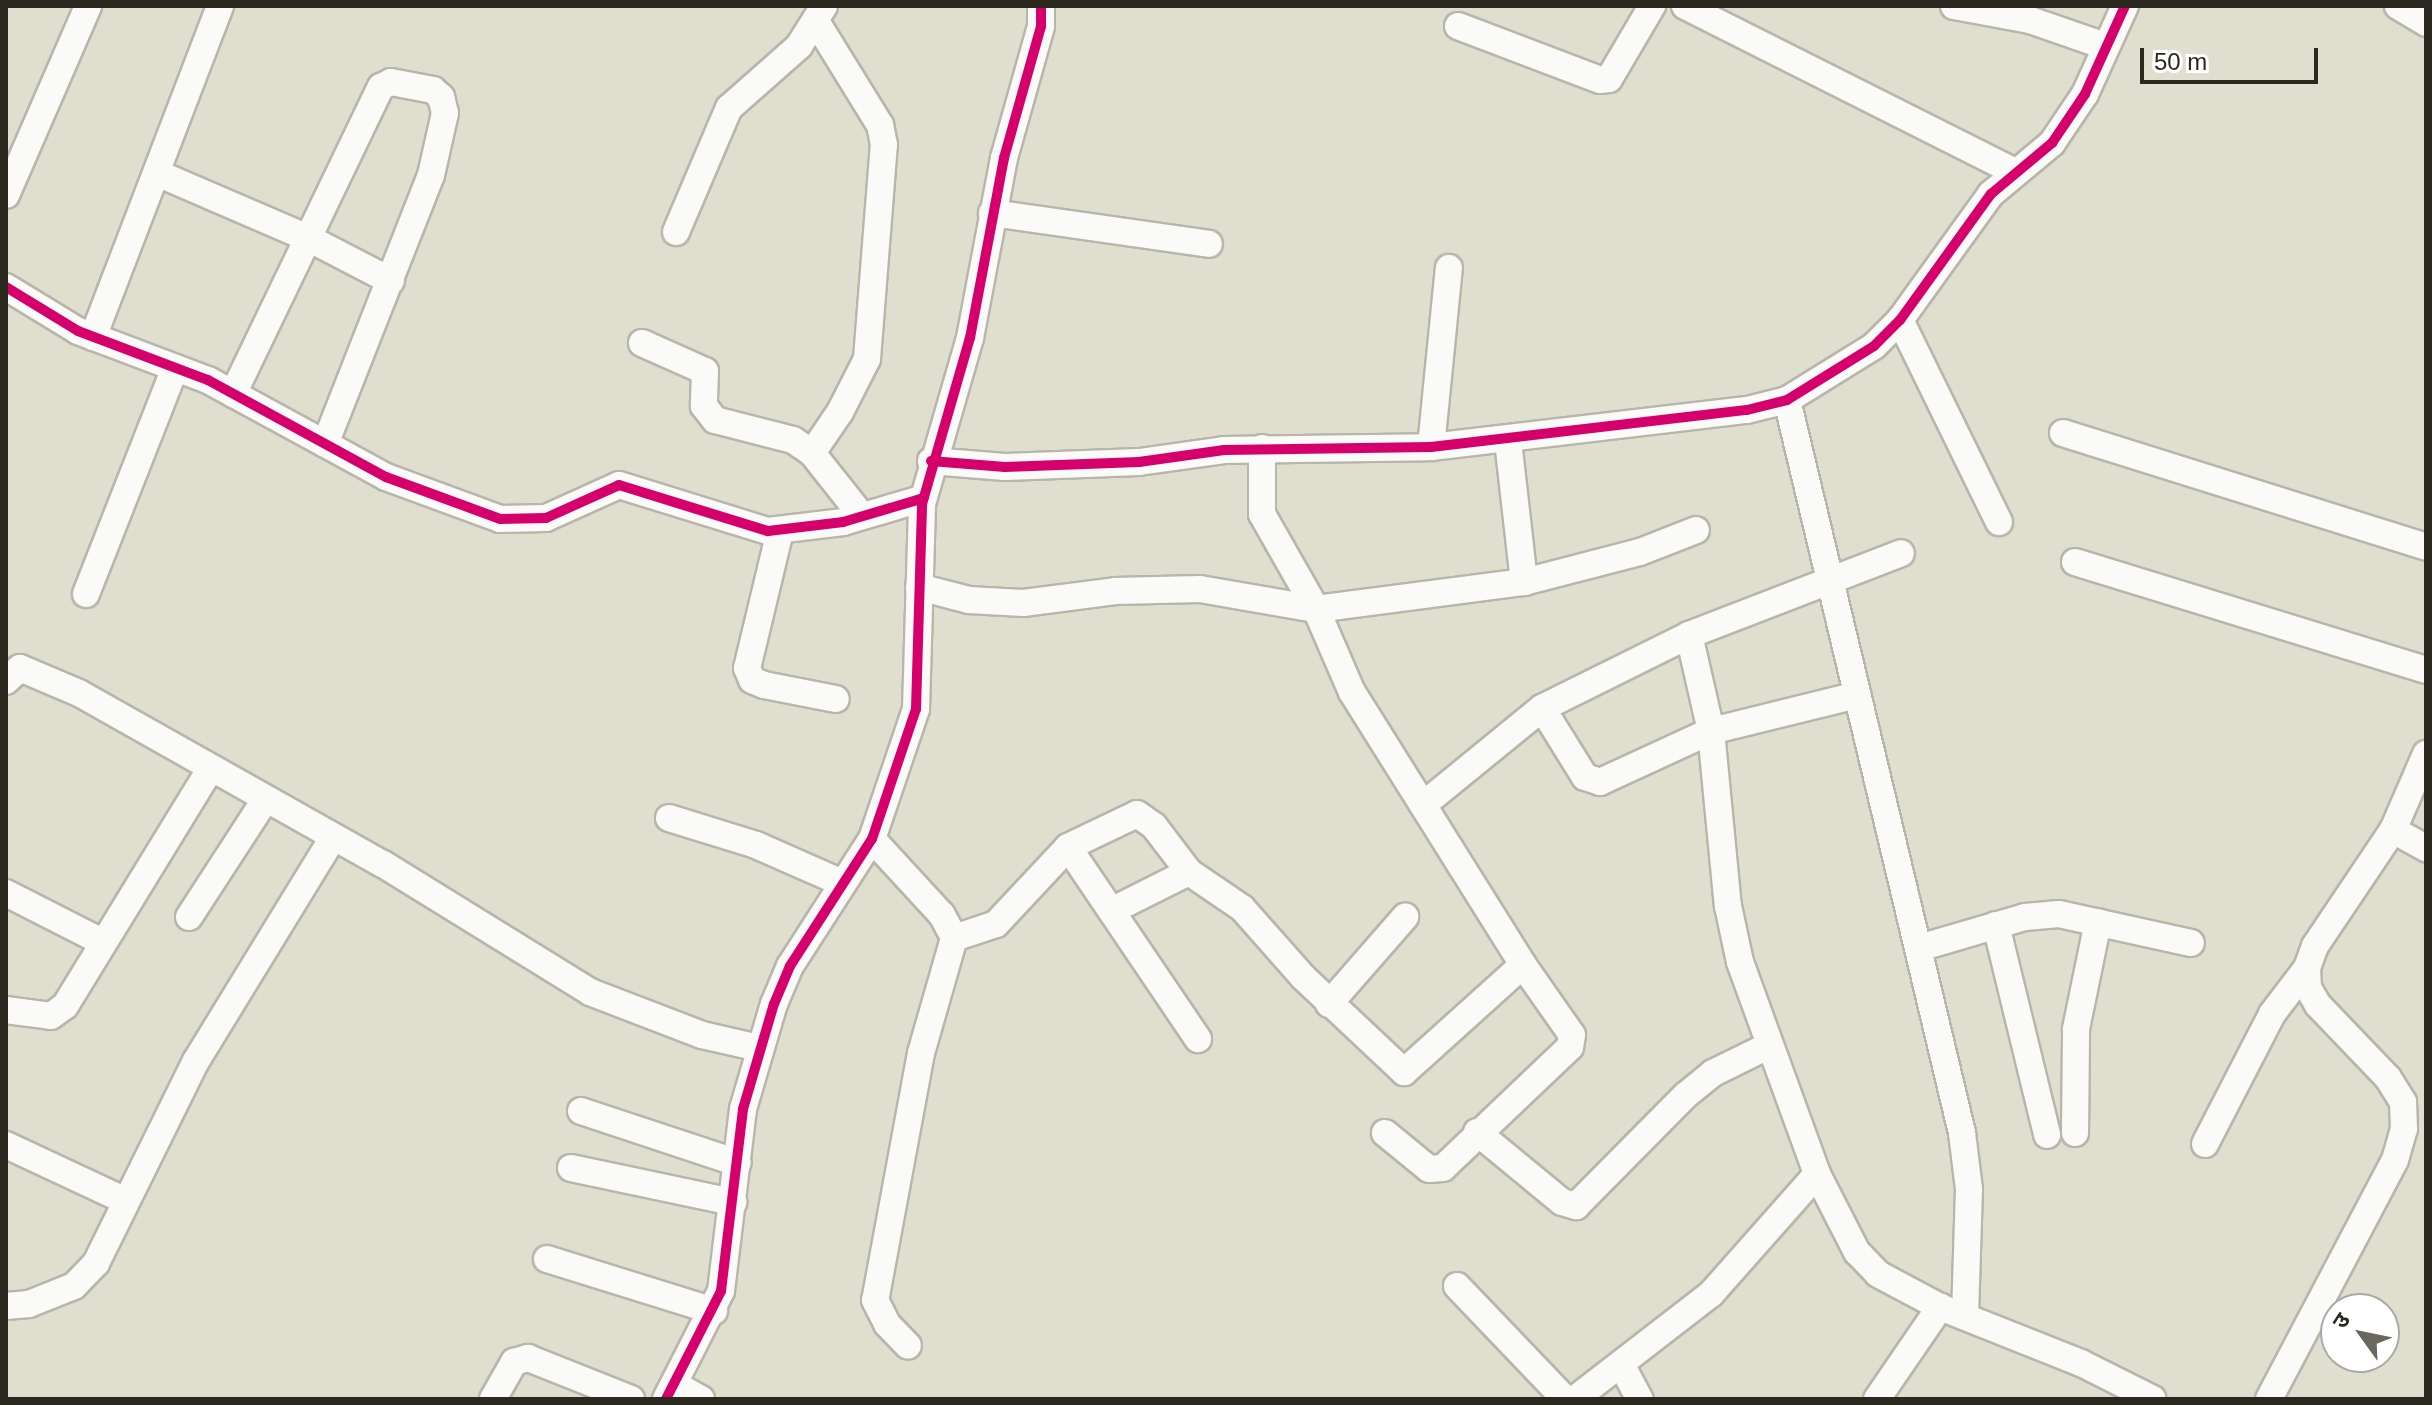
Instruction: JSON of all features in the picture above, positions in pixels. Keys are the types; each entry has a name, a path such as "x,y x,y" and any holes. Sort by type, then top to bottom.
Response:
{"street":[{"path":"6,195 88,6"},
{"path":"93,337 220,6"},
{"path":"701,1399 670,1392 714,1311 733,1202 743,1109 759,1048 790,966 872,839 916,709 924,498 931,461 970,338 992,213 1041,26 1041,6"},
{"path":"1458,26 1600,80 1609,79 1622,62 1652,6"},
{"path":"1685,6 2013,171"},
{"path":"1954,6 2030,20 2105,46"},
{"path":"931,461 1005,467 1124,463 1262,448 1431,447 1508,441 1787,400 1874,346 1900,320 2013,171 2052,143 2071,120 2125,6"},
{"path":"2398,6 2426,23"},
{"path":"676,232 729,108 799,46 821,14 880,125 884,145 867,359 840,412 812,453"},
{"path":"233,394 381,87 391,82 433,90 441,97 445,113 435,160 391,281 325,444"},
{"path":"157,173 310,239 391,281"},
{"path":"992,213 1209,244"},
{"path":"1431,447 1449,268"},
{"path":"6,287 93,337 233,394 386,477 500,519 546,518 619,485 780,531 862,516 924,498"},
{"path":"1900,320 1999,522"},
{"path":"642,343 705,371 704,406 715,420 793,440 812,453 862,516"},
{"path":"86,594 175,368"},
{"path":"1787,400 1835,583 1858,695 1964,1147 1969,1189 1953,1312 1877,1399"},
{"path":"2063,433 2426,547"},
{"path":"1508,441 1524,582"},
{"path":"1262,448 1262,514 1316,609 1352,692 1573,1040 1436,1171 1385,1133"},
{"path":"919,587 969,600 1023,603 1115,591 1200,589 1316,609 1524,582 1640,552 1696,530"},
{"path":"780,531 747,668 752,680 764,685 836,699"},
{"path":"1423,805 1542,708 1689,635 1835,583 1901,553"},
{"path":"2075,562 2426,670"},
{"path":"1689,635 1711,731 1728,906 1768,1046 1817,1174 1857,1252 1878,1274 1953,1312 2081,1363 2153,1399"},
{"path":"6,681 20,668 32,670 333,837 590,992 702,1035 759,1048"},
{"path":"1542,708 1592,781 1711,731 1858,695"},
{"path":"2205,1144 2272,1014 2307,968 2315,946 2393,830 2426,754"},
{"path":"6,1010 51,1016 65,1006 210,769"},
{"path":"189,917 265,800"},
{"path":"954,938 996,924 1068,847 1137,814 1154,826 1189,872 1242,908 1329,1004 1404,1072 1523,965"},
{"path":"669,818 756,845 842,883"},
{"path":"2393,830 2426,848"},
{"path":"6,1306 29,1304 74,1286 96,1263 124,1200 196,1061 333,837"},
{"path":"872,839 942,915 954,938 921,1053 875,1300 887,1324 908,1346"},
{"path":"1068,847 1198,1039"},
{"path":"1113,910 1189,872"},
{"path":"6,893 102,942"},
{"path":"1919,948 1996,925 2059,914 2191,943"},
{"path":"1329,1004 1405,917"},
{"path":"2075,1133 2076,1029 2098,922"},
{"path":"1996,925 2047,1135"},
{"path":"2269,1399 2395,1160 2404,1129 2403,1102 2388,1078 2318,1005 2308,988 2307,968"},
{"path":"1477,1132 1562,1202 1576,1206 1686,1095 1713,1073 1768,1046"},
{"path":"581,1111 738,1163"},
{"path":"6,1145 124,1200"},
{"path":"571,1168 733,1202"},
{"path":"1575,1399 1711,1294 1817,1174"},
{"path":"547,1259 714,1311"},
{"path":"1457,1286 1565,1399"},
{"path":"493,1399 514,1362 528,1358 631,1399"},
{"path":"1621,1364 1640,1399"}],"cycle path":[{"path":"666,1399 721,1291 743,1109 774,1004 790,966 872,839 916,709 922,504 970,338 1004,158 1041,26 1041,6"},
{"path":"931,461 1005,467 1139,462 1224,450 1431,447 1747,410 1787,400 1874,346 1900,320 1991,194 2052,143 2085,94 2125,6"},
{"path":"6,287 78,331 208,380 386,477 500,519 546,518 619,485 768,531 843,522 924,498"}]}
